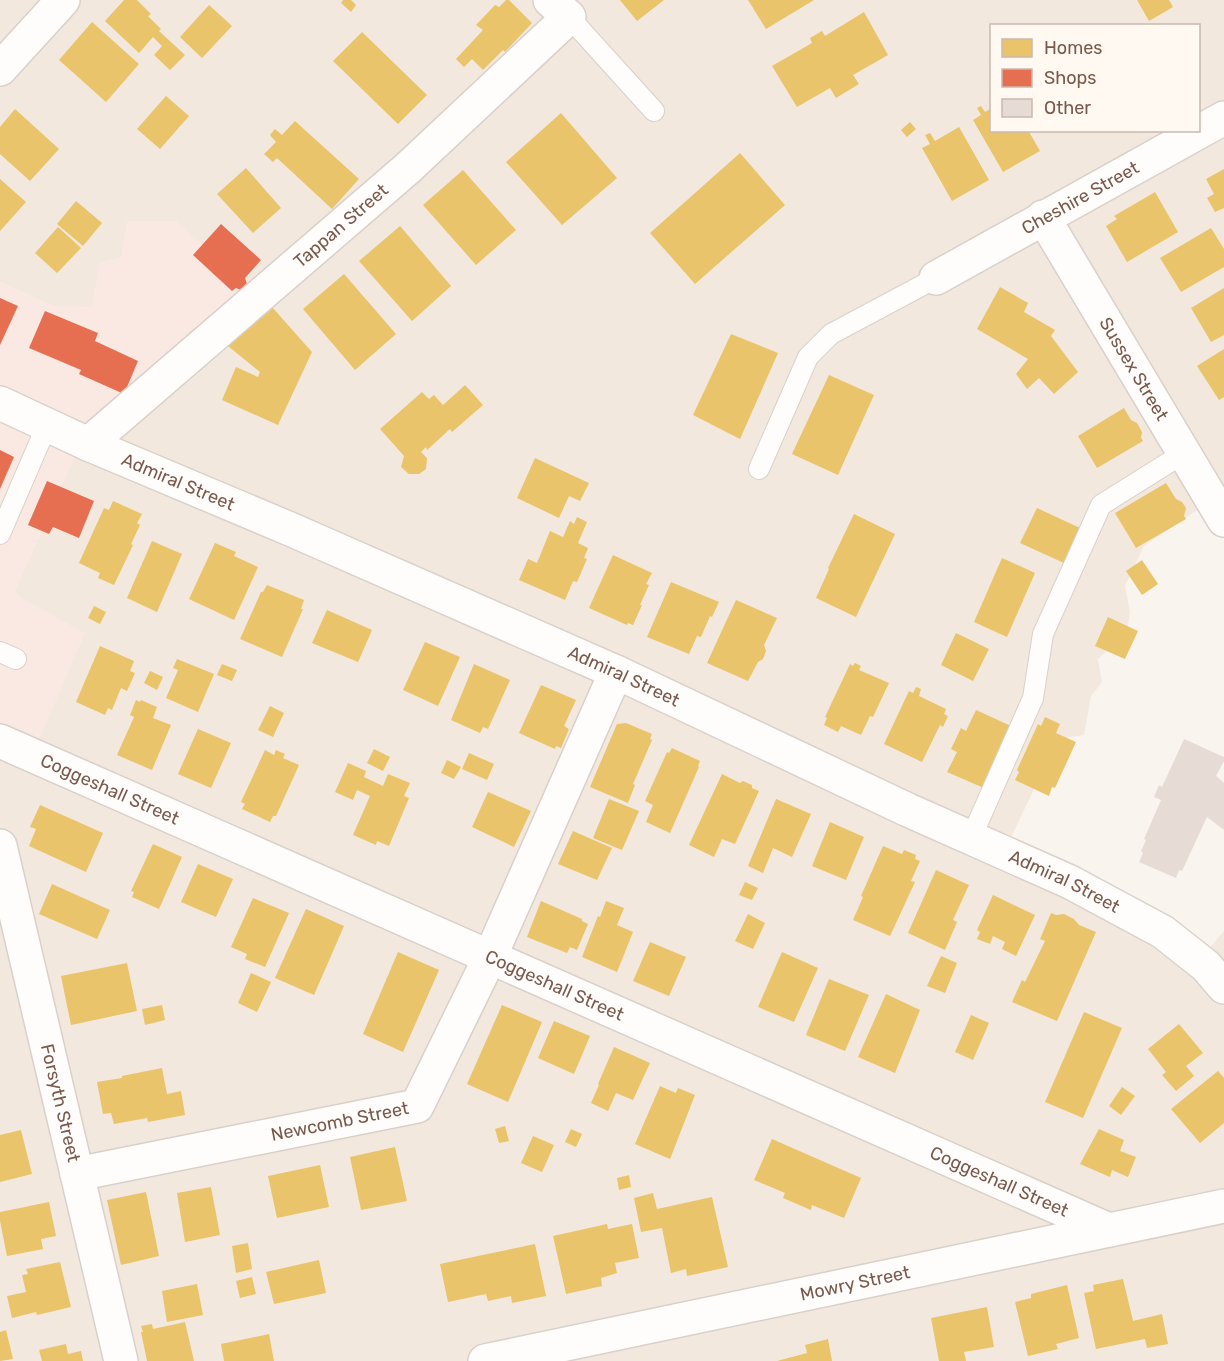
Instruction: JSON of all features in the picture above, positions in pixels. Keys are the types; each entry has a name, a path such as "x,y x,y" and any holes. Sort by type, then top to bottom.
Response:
{"street":[{"path":"0,69 63,0"},
{"name":"Tappan Street","path":"88,444 408,168 559,8"},
{"name":"Cheshire Street","path":"1200,131 1224,118"},
{"name":"Cheshire Street","path":"936,278 1199,132"},
{"name":"Sussex Street","path":"1043,218 1224,520"},
{"name":"Admiral Street","path":"0,403 88,444 290,529 616,672 908,810 1070,882 1163,932 1206,966 1224,987"},
{"name":"Newcomb Street","path":"77,1174 417,1106 490,957 616,672"},
{"name":"Coggeshall Street","path":"0,741 1109,1230"},
{"name":"Forsyth Street","path":"0,846 121,1361"},
{"name":"Mowry Street","path":"485,1361 1224,1206"}],"lane":[{"path":"559,8 654,111"},
{"path":"759,470 808,357 831,334 936,278"},
{"path":"0,534 47,425"},
{"path":"971,838 1033,699 1043,634 1101,505 1184,453"}],"shaded area":[{"path":"0,0 1224,0 1224,515 1212,500 1144,546 1125,586 1130,612 1127,632 1098,659 1102,682 1091,696 1084,735 1058,739 1003,854 1200,959 1224,931 1224,1361 0,1361 0,749 20,597 15,591 77,451 258,296 175,221 128,221 121,258 100,263 92,308 53,306 0,282"},
{"path":"128,221 176,221 258,295 77,452 15,591 20,597 85,633 30,761 0,749 0,282 53,306 92,307 100,263 121,258"}],"building: Homes":[{"path":"124,0 137,0 151,14 148,16 161,29 159,31 185,55 170,70 154,55 162,46 153,37 139,53 105,21"},
{"path":"343,0 351,0 356,5 351,12 341,3"},
{"path":"509,0 532,23 505,52 503,50 483,70 472,59 464,67 456,59 483,30 476,25 495,5 499,7"},
{"path":"620,0 664,0 637,21"},
{"path":"748,0 814,0 766,29"},
{"path":"1137,0 1169,0 1173,7 1149,21"},
{"path":"209,5 232,26 202,58 180,37"},
{"path":"864,12 888,55 853,75 859,84 836,98 830,88 797,107 772,66 812,43 810,38 822,31 825,36"},
{"path":"92,22 139,64 106,102 59,60"},
{"path":"362,32 427,95 398,124 333,61"},
{"path":"166,96 189,116 160,149 137,129"},
{"path":"981,106 985,112 990,109 990,132 1029,132 1040,151 1003,172 973,120 981,115 977,108"},
{"path":"15,109 59,149 30,181 0,154 0,127"},
{"path":"561,113 617,178 562,225 506,162"},
{"path":"295,121 359,179 332,209 277,158 273,162 264,154 276,142 270,135 275,129 282,135"},
{"path":"910,122 916,129 907,137 901,130"},
{"path":"959,127 989,180 952,201 922,148 930,144 925,135 930,133 935,141"},
{"path":"740,153 785,205 695,284 650,233"},
{"path":"246,168 281,208 253,233 217,194"},
{"path":"1224,169 1224,208 1215,212 1207,198 1214,194 1206,179"},
{"path":"463,170 516,230 476,265 423,205"},
{"path":"0,179 26,202 0,231"},
{"path":"1155,192 1178,232 1127,262 1106,226 1117,219 1114,216"},
{"path":"76,201 102,223 83,246 57,224"},
{"path":"400,226 451,286 412,321 359,261"},
{"path":"58,227 81,248 57,273 35,253"},
{"path":"1211,228 1224,249 1224,267 1181,292 1160,258"},
{"path":"344,274 396,334 355,370 303,309"},
{"path":"1000,287 1028,303 1024,312 1055,330 1051,336 1078,372 1054,394 1039,378 1027,389 1016,374 1028,359 977,329"},
{"path":"1224,288 1224,335 1211,342 1191,308"},
{"path":"272,307 312,352 278,425 222,400 236,367 258,377 260,372 228,346"},
{"path":"731,334 778,353 740,439 693,415"},
{"path":"1224,349 1224,397 1219,400 1197,366"},
{"path":"829,375 874,395 838,475 792,454"},
{"path":"465,385 483,405 452,432 450,429 427,450 426,447 421,452 427,458 426,469 419,474 409,474 401,467 404,456 380,429 422,392 429,399 434,395 443,405"},
{"path":"1124,408 1131,420 1137,423 1142,432 1143,441 1097,468 1078,436"},
{"path":"535,458 589,483 580,501 569,496 559,518 517,498"},
{"path":"1166,483 1176,499 1186,508 1184,516 1186,519 1136,548 1115,513"},
{"path":"113,501 142,514 137,523 140,525 131,544 133,545 114,585 98,578 100,573 79,563 104,508 109,510"},
{"path":"1037,508 1080,528 1064,563 1020,543"},
{"path":"854,514 895,534 856,617 816,598"},
{"path":"577,517 587,522 578,543 588,548 584,558 587,559 577,582 573,581 565,600 519,580 528,559 537,563 550,531 563,537 570,521 574,524"},
{"path":"152,541 182,554 157,612 127,598"},
{"path":"215,543 236,552 234,556 258,567 234,620 189,599"},
{"path":"613,555 652,573 646,584 649,585 633,625 628,623 627,625 589,608"},
{"path":"1002,558 1035,573 1007,637 974,622"},
{"path":"1142,560 1158,584 1142,595 1126,571"},
{"path":"671,582 719,602 701,637 697,636 689,654 647,637"},
{"path":"267,585 304,600 301,609 303,609 282,657 240,639 261,592"},
{"path":"736,600 777,618 764,645 766,651 763,659 758,662 748,681 707,663"},
{"path":"94,606 106,612 100,624 88,618"},
{"path":"327,610 372,630 358,662 312,643"},
{"path":"1108,617 1138,631 1125,659 1095,646"},
{"path":"956,633 989,649 973,681 941,665"},
{"path":"425,642 460,657 438,706 403,690"},
{"path":"100,646 134,661 130,671 135,673 127,691 121,688 112,710 108,708 105,715 76,702"},
{"path":"177,659 214,674 198,712 166,698 178,670 173,668"},
{"path":"855,663 861,666 859,670 889,683 873,717 870,716 861,735 841,726 838,732 824,725 827,718 825,717 850,664 853,666"},
{"path":"222,664 237,670 232,681 217,675"},
{"path":"474,664 510,680 488,729 483,727 480,733 451,720"},
{"path":"150,671 163,677 157,690 144,683"},
{"path":"541,685 576,700 564,726 569,729 561,748 556,746 555,749 519,733"},
{"path":"916,687 921,689 919,696 946,709 944,714 948,716 943,727 940,725 922,762 884,744 909,691 913,693"},
{"path":"136,700 157,707 153,718 171,725 152,770 117,755 134,717 130,715"},
{"path":"270,706 284,713 273,737 258,730"},
{"path":"976,710 1011,726 984,788 947,772 957,752 951,749 961,728 966,731"},
{"path":"1045,717 1060,724 1056,733 1076,742 1049,796 1015,780 1019,772 1017,770 1038,724 1041,726"},
{"path":"626,723 652,734 650,739 652,740 633,784 635,785 628,803 590,787 617,724"},
{"path":"198,729 231,743 211,788 178,774"},
{"path":"672,748 700,761 670,833 646,822 653,805 645,801 667,752 669,753"},
{"path":"374,749 390,757 383,771 367,763"},
{"path":"265,750 274,755 276,750 285,754 283,758 299,765 276,816 273,816 270,822 242,809 245,804 241,802"},
{"path":"469,753 494,764 487,780 462,769"},
{"path":"447,760 461,767 454,779 441,773"},
{"path":"348,763 366,771 364,777 383,786 388,774 410,783 404,796 409,798 389,846 377,841 376,845 353,835 370,796 357,790 353,800 335,792"},
{"path":"722,774 740,783 743,781 752,785 752,788 759,791 735,844 722,839 714,857 689,845"},
{"path":"488,792 531,811 514,847 472,827"},
{"path":"609,799 639,811 622,850 593,838"},
{"path":"776,799 811,814 792,857 773,848 763,873 748,866"},
{"path":"40,805 103,833 86,872 29,846 36,829 30,827"},
{"path":"830,822 864,837 846,880 812,866"},
{"path":"573,831 612,848 597,880 558,864"},
{"path":"153,844 182,857 159,909 132,897 134,892 131,891"},
{"path":"883,846 902,854 904,850 916,855 915,859 920,861 911,881 915,882 890,936 853,920"},
{"path":"198,864 233,879 216,917 181,902"},
{"path":"936,870 969,885 953,920 957,922 945,950 908,933"},
{"path":"745,882 758,888 752,900 739,895"},
{"path":"52,884 110,910 97,939 39,914"},
{"path":"993,895 1035,915 1016,956 1002,949 1005,942 993,936 990,944 977,939 980,932 977,930"},
{"path":"253,898 289,913 265,967 245,959 247,954 231,947"},
{"path":"541,901 582,919 588,924 577,950 570,947 567,953 527,937"},
{"path":"606,901 624,908 617,925 633,932 617,972 582,957"},
{"path":"306,909 344,926 314,995 275,978"},
{"path":"1051,913 1064,914 1074,919 1079,925 1096,932 1057,1021 1012,1002 1022,980 1025,982 1045,941 1040,939"},
{"path":"748,914 765,923 753,949 735,941"},
{"path":"650,942 686,957 669,996 633,981"},
{"path":"398,952 439,970 403,1052 363,1034"},
{"path":"782,952 818,968 794,1022 758,1007"},
{"path":"941,956 957,963 945,993 927,986"},
{"path":"127,963 137,1011 71,1025 61,976"},
{"path":"251,973 271,982 257,1012 238,1003"},
{"path":"829,979 869,995 845,1051 806,1035"},
{"path":"886,994 920,1010 895,1073 858,1057"},
{"path":"162,1005 165,1020 145,1025 142,1009"},
{"path":"502,1005 542,1022 508,1102 467,1084"},
{"path":"1084,1012 1122,1028 1083,1118 1045,1102"},
{"path":"971,1015 989,1023 973,1060 955,1052"},
{"path":"554,1021 590,1036 574,1074 538,1058"},
{"path":"1179,1024 1203,1053 1186,1066 1194,1076 1176,1091 1162,1075 1166,1072 1148,1049"},
{"path":"614,1047 650,1063 633,1100 616,1093 608,1111 591,1103"},
{"path":"162,1068 167,1094 181,1091 185,1115 148,1122 147,1118 114,1124 111,1113 103,1114 97,1082"},
{"path":"1218,1071 1224,1078 1224,1123 1200,1143 1171,1109"},
{"path":"660,1086 676,1093 678,1088 695,1095 670,1159 635,1144"},
{"path":"1122,1087 1135,1096 1121,1115 1109,1106"},
{"path":"505,1126 509,1141 499,1143 495,1129"},
{"path":"571,1129 582,1134 576,1147 565,1142"},
{"path":"1099,1129 1124,1140 1120,1151 1136,1157 1128,1177 1112,1170 1110,1177 1080,1164"},
{"path":"21,1130 32,1174 0,1182 0,1135"},
{"path":"533,1136 554,1145 542,1172 521,1163"},
{"path":"772,1139 861,1178 844,1218 812,1205 811,1210 783,1198 785,1193 754,1180"},
{"path":"395,1147 407,1201 361,1210 350,1157"},
{"path":"320,1165 329,1207 277,1218 268,1176"},
{"path":"629,1175 631,1187 619,1190 617,1178"},
{"path":"211,1187 220,1235 185,1242 177,1193"},
{"path":"146,1192 159,1256 121,1265 107,1200"},
{"path":"653,1193 657,1209 712,1197 728,1267 687,1276 686,1269 671,1273 662,1228 641,1232 634,1198"},
{"path":"49,1202 56,1236 41,1239 43,1249 7,1256 0,1212"},
{"path":"607,1224 608,1229 632,1224 639,1258 615,1263 617,1273 601,1278 602,1286 566,1294 553,1236"},
{"path":"248,1243 252,1269 236,1273 232,1246"},
{"path":"535,1244 546,1296 512,1303 511,1296 488,1301 486,1294 448,1302 440,1264"},
{"path":"319,1260 326,1293 274,1304 266,1272"},
{"path":"60,1262 71,1307 12,1318 7,1296 26,1292 22,1275 28,1274 26,1269"},
{"path":"252,1277 256,1294 240,1298 236,1281"},
{"path":"1123,1279 1133,1321 1162,1314 1168,1344 1147,1348 1145,1339 1096,1349 1084,1293 1094,1291 1093,1285"},
{"path":"197,1284 203,1315 167,1322 162,1291"},
{"path":"1067,1285 1079,1338 1056,1344 1058,1349 1028,1356 1015,1302 1031,1298 1031,1294"},
{"path":"987,1307 994,1347 964,1352 966,1361 939,1361 931,1318"},
{"path":"185,1322 194,1361 147,1361 141,1326 152,1324 153,1329"},
{"path":"6,1330 13,1359 0,1361 0,1332"},
{"path":"269,1334 274,1361 224,1361 221,1344"},
{"path":"828,1339 832,1361 777,1361 807,1353 805,1345"},
{"path":"66,1344 68,1354 81,1351 83,1361 42,1361 39,1350"}],"building: Shops":[{"path":"221,224 261,260 245,278 247,284 241,290 236,288 232,291 193,255"},
{"path":"0,298 18,306 0,345"},
{"path":"45,311 98,333 95,341 138,361 124,394 79,374 81,370 29,348"},
{"path":"0,450 14,457 0,489"},
{"path":"47,481 94,501 79,538 53,527 49,534 28,525"}],"building: Other":[{"path":"1184,739 1224,757 1216,776 1224,783 1224,830 1207,817 1182,871 1179,870 1176,878 1139,862 1146,840 1144,839 1161,800 1154,797 1159,785 1162,787"}]}
